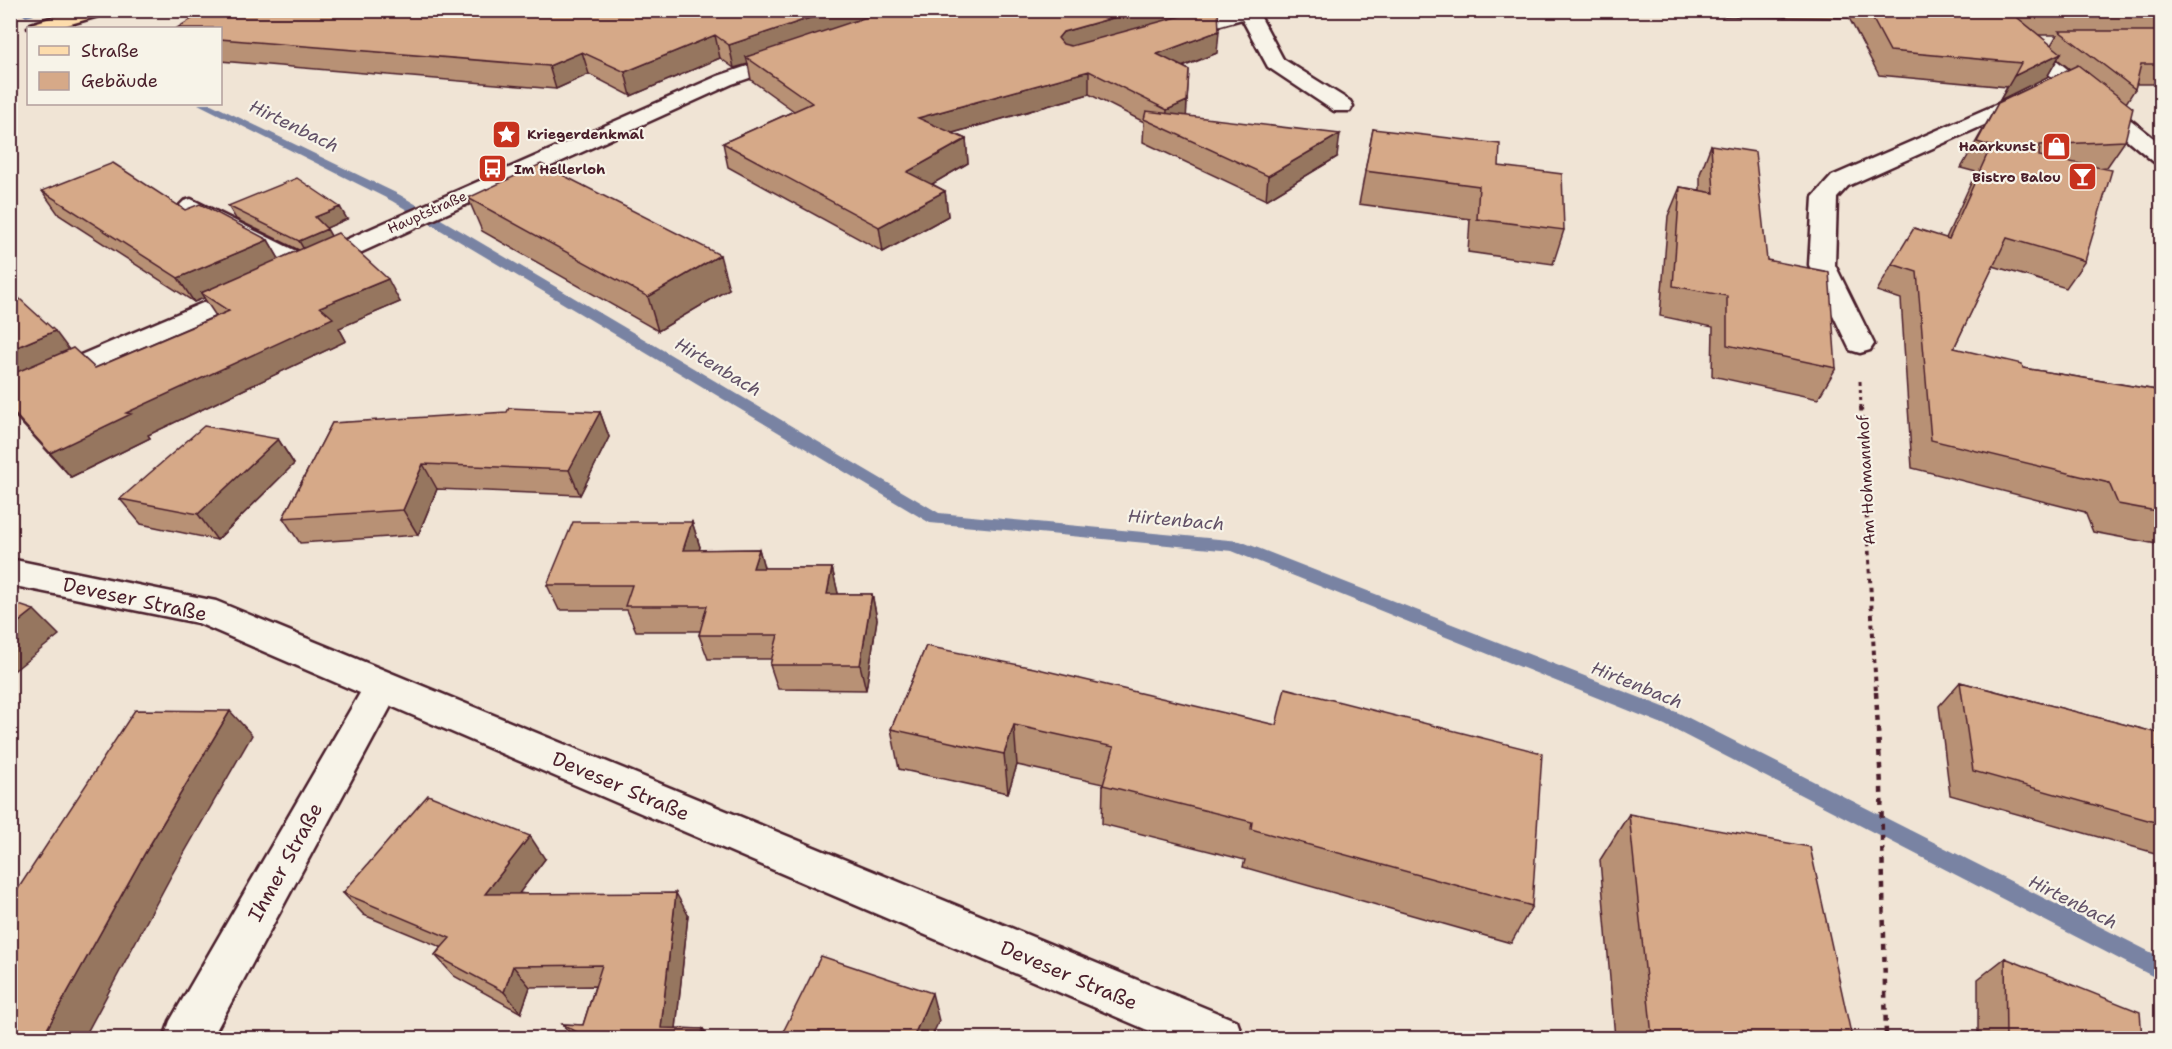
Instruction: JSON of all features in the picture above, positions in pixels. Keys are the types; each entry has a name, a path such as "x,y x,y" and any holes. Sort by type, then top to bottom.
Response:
{"main road":[{"path":"42,27 98,10"}],"street":[{"path":"1981,10 2063,79 2162,156"},
{"path":"1160,35 1247,11 1275,63 1342,106"},
{"path":"2020,43 2056,42"},
{"name":"Hauptstraße","path":"10,397 725,80 812,50"},
{"path":"1860,344 1822,265 1825,197 1840,181 2018,103 2063,79"},
{"name":"Deveser Straße","path":"10,572 204,611 1220,1038"},
{"name":"Ihmer Straße","path":"187,1038 383,686"}],"lane":[{"path":"191,205 308,266"}],"path":[{"name":"Am Hohmannhof","path":"1860,344 1881,786 1886,1038"}],"building":[{"path":"206,10 834,10 729,45 715,35 625,72 582,52 549,66 222,39 222,27 179,27"},
{"path":"888,10 1141,10 1063,32 1058,38 1063,44 1071,46 1203,10 1218,10 1219,31 1157,54 1189,70 1187,101 1167,110 1089,71 918,118 966,139 907,172 945,191 879,227 723,143 812,103 746,57"},
{"path":"1868,10 2008,10 2061,53 2014,76 2021,63 1890,51"},
{"path":"2032,10 2162,10 2162,15 2038,15"},
{"path":"2059,31 2162,31 2162,64 2141,64 2135,89"},
{"path":"2078,65 2133,108 2125,141 2040,145 2039,156 2112,170 2085,261 2007,238 1954,348 2022,364 2023,368 2162,391 2162,512 2118,504 2109,483 1931,440 1917,272 1892,264 1914,228 1949,239 1991,146 1977,142 1998,103"},
{"path":"1146,111 1340,134 1268,176 1144,119"},
{"path":"1373,129 1500,144 1499,166 1562,174 1564,230 1477,219 1479,186 1365,171"},
{"path":"1711,145 1755,152 1767,260 1829,272 1836,368 1727,345 1727,296 1673,286 1680,187 1714,193"},
{"path":"113,163 185,210 200,204 268,240 178,278 42,191"},
{"path":"541,164 720,255 648,297 468,198"},
{"path":"297,178 340,207 315,217 327,229 299,241 228,206"},
{"path":"338,233 388,279 320,307 333,318 126,413 131,414 50,453 10,409 10,375 73,348 95,368 229,311 201,293"},
{"path":"10,290 55,331 10,350"},
{"path":"509,408 600,412 569,470 423,464 403,510 283,518 332,423 507,412"},
{"path":"204,426 278,439 198,514 120,499"},
{"path":"573,522 692,522 683,550 759,549 753,568 832,568 827,594 872,594 860,665 770,665 778,635 699,635 707,606 625,606 632,585 547,585"},
{"path":"10,602 34,610 10,629"},
{"path":"926,646 1034,668 1276,725 1285,688 1542,753 1532,906 1251,829 1252,822 1103,785 1114,747 1014,725 1004,754 891,729"},
{"path":"1960,682 2162,734 2162,824 1973,771"},
{"path":"135,710 230,711 145,853 42,1038 10,1038 10,901"},
{"path":"428,795 530,836 485,894 676,893 661,1028 703,1029 701,1038 588,1038 562,1024 583,1025 602,965 513,966 504,992 435,955 450,938 343,893"},
{"path":"1629,814 1810,847 1852,1038 1667,1038 1652,1036"},
{"path":"821,956 932,993 913,1038 780,1038"},
{"path":"2005,958 2140,1012 2142,1038 2006,1038"},
{"path":"257,1036 377,1038 256,1038"}],"waterway":[{"name":"Hirtenbach","path":"21,10 29,15"},
{"name":"Hirtenbach","path":"205,105 396,198 936,519 1234,545 1672,719 2162,970"}],"place":[{"name":"Kriegerdenkmal","path":"506,134"},
{"name":"Haarkunst","path":"2057,146"},
{"name":"Im Hellerloh","path":"493,169"},
{"name":"Bistro Balou","path":"2082,177"}]}
